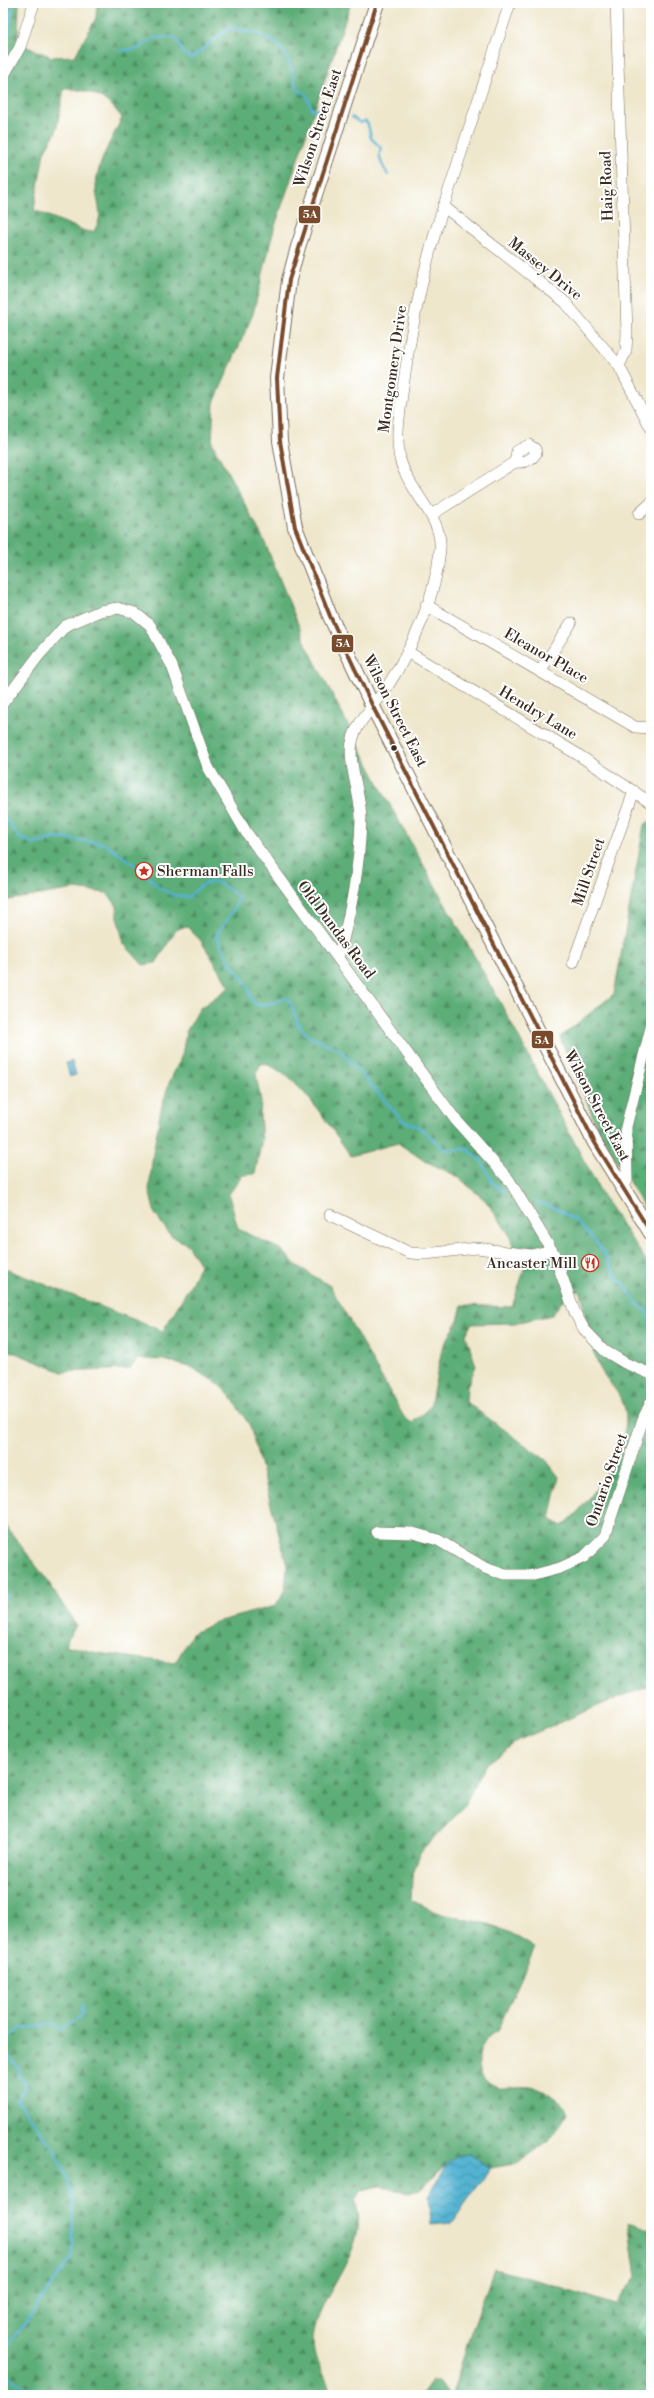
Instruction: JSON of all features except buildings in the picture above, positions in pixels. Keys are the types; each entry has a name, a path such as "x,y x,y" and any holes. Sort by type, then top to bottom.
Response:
{"main road":[{"name":"Wilson Street East","path":"377,3 298,247 289,280 277,378 280,441 296,527 330,616 373,706 595,1143 651,1233"}],"street":[{"path":"3,77 20,47 34,3"},
{"name":"Montgomery Drive","path":"338,958 344,936 358,862 361,816 352,755 352,740 408,652 426,605 438,565 440,546 437,526 409,480 400,460 398,440 400,409 412,329 425,268 443,206 510,3"},
{"name":"Haig Road","path":"616,3 627,333 626,351 619,366"},
{"name":"Massey Drive","path":"443,206 565,302 619,366 651,428"},
{"path":"431,515 515,462"},
{"path":"639,514 651,504"},
{"name":"Eleanor Place","path":"426,605 541,670 635,727 651,728"},
{"name":"Old Dundas Road","path":"3,703 39,655 65,626 100,611 118,608 135,613 150,625 169,660 208,767 246,832 455,1119 509,1180 552,1250 575,1313 584,1329 605,1351 625,1363 651,1374"},
{"path":"541,670 571,623"},
{"name":"Hendry Lane","path":"408,652 577,754 651,803"},
{"name":"Mill Street","path":"573,963 634,791"},
{"path":"622,1188 627,1181 626,1127 651,1027"},
{"path":"330,1215 410,1253 425,1254 477,1248 531,1255 552,1250"},
{"name":"Ontario Street","path":"377,1532 413,1532 438,1540 485,1568 505,1575 534,1575 560,1568 584,1557 605,1536 643,1419 651,1402"}],"green space":[{"path":"3,3 19,3 18,39 22,45 52,57 75,56 96,18 97,3 351,3 274,229 253,314 214,403 212,443 263,538 307,646 385,796 500,1002 605,1200 651,1268 651,1686 619,1697 519,1740 485,1765 463,1808 420,1853 412,1878 411,1900 441,1914 488,1924 511,1933 535,1948 497,2031 489,2036 480,2052 480,2070 484,2078 490,2084 499,2088 530,2087 540,2089 551,2095 562,2104 568,2113 551,2139 515,2164 491,2168 470,2154 446,2164 420,2189 409,2192 381,2187 360,2191 355,2201 358,2219 356,2236 342,2271 323,2306 316,2323 313,2340 313,2348 317,2362 327,2381 331,2395 3,2395 3,1522 47,1580 76,1625 65,1645 98,1653 175,1663 192,1634 216,1622 275,1606 285,1591 287,1565 250,1426 231,1397 215,1381 189,1367 164,1360 137,1359 130,1369 62,1372 3,1348 3,1268 163,1331 192,1282 200,1265 187,1244 171,1236 155,1214 149,1190 153,1153 161,1109 169,1083 182,1055 186,1032 200,1008 230,987 201,941 186,926 176,930 156,963 143,965 124,944 118,920 117,906 107,893 75,889 3,901","holes":["64,89 73,89 97,96 111,105 122,118 105,152 99,170 96,188 99,221 93,232 85,231 34,210 44,152 56,132","261,1063 274,1068 287,1076 311,1101 351,1156 398,1143 423,1160 457,1176 486,1201 509,1234 524,1270 512,1307 462,1305 458,1321 442,1349 430,1407 412,1423 404,1417 330,1286 296,1265 282,1250 238,1229 229,1194 243,1175 255,1174 262,1139 260,1116 261,1102 256,1074","580,1291 582,1295 586,1323 597,1362 622,1400 626,1420 623,1437 617,1454 607,1472 584,1504 573,1517 562,1526 550,1519 559,1477 546,1460 466,1402 467,1387 476,1366 466,1335 471,1324 515,1323 552,1315 569,1292"]},
{"path":"651,820 651,1219 597,1127 560,1037 614,994 644,825"},
{"path":"628,2222 651,2230 651,2395 452,2395 467,2344 494,2269 548,2283 615,2305 636,2276"},
{"path":"650,2305 651,2358 648,2341 634,2328"},
{"path":"431,2381 438,2381 449,2395 421,2395"}],"water":[{"path":"72,1061 76,1075 70,1077 66,1063"},
{"path":"470,2154 491,2168 451,2223 431,2225 429,2196 446,2164 459,2155"}],"waterway":[{"path":"7,49 11,13 15,3"},
{"path":"121,51 137,49 155,38 175,37 184,54 192,58 230,27 258,34 277,44 284,51 289,61 297,89 306,94 312,109 317,110 327,106"},
{"path":"3,105 5,96"},
{"path":"352,117 360,123 365,121 368,124 371,138 381,148 380,159 388,175"},
{"path":"3,818 10,824 18,837 35,844 56,838 103,843 144,871 158,887 173,895 189,897 196,890 209,882 214,882 226,887 239,898 232,913 216,936 229,961 248,986 251,998 255,1004 266,1005 287,999 291,1004 299,1026 311,1038 339,1049 402,1120 419,1127 445,1150 468,1149 482,1162 492,1182 504,1192"},
{"path":"537,1202 558,1209 576,1221 599,1245 617,1278 626,1286 636,1303 646,1310 651,1324"},
{"path":"3,1594 8,1596"},
{"path":"3,2040 21,2029 53,2024 61,2030 82,2015 82,2005"},
{"path":"3,2048 20,2069 18,2075 26,2084 17,2100 55,2151 66,2175 74,2202 72,2258 5,2350 7,2376 40,2395"}],"transit line":[{"name":"5A","path":"377,3 289,280 277,378 280,441 295,527 330,616 373,707 595,1143 651,1233"}],"place":[{"name":"Sherman Falls","path":"144,871"},
{"name":"Ancaster Mill","path":"590,1263"}]}
